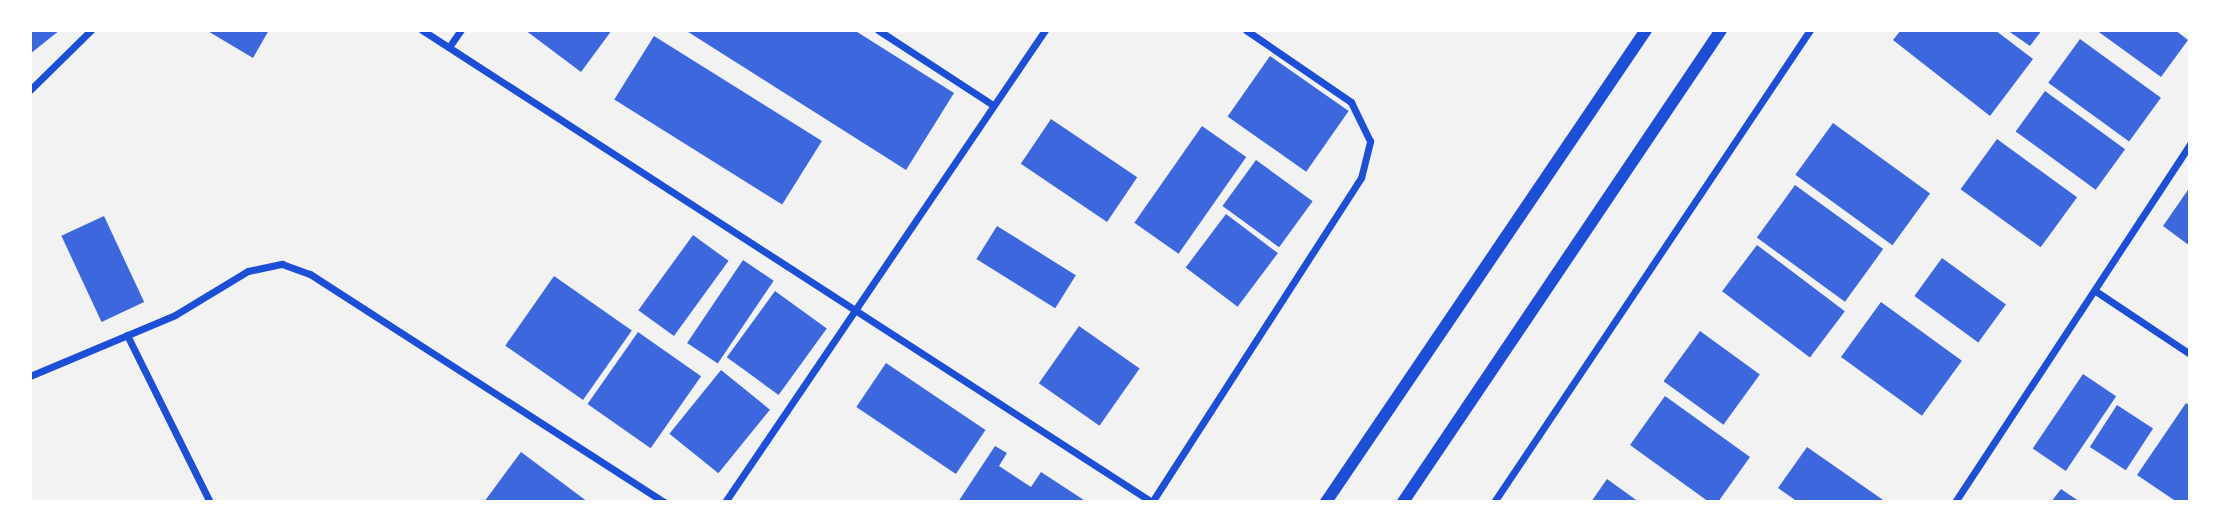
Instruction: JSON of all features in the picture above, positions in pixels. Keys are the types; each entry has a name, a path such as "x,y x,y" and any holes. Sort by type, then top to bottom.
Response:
{"street":[{"path":"30,90 91,30"},
{"path":"422,30 1152,502 1361,178 1370,141 1351,102 1246,30"},
{"path":"449,47 461,30"},
{"path":"878,30 993,105"},
{"path":"725,502 1045,30"},
{"path":"1326,502 1646,30"},
{"path":"1403,502 1721,30"},
{"path":"1494,502 1810,30"},
{"path":"1955,502 2097,292 2190,144"},
{"path":"30,376 175,315 247,271 282,264 310,274 664,502"},
{"path":"2097,292 2190,354"},
{"path":"127,335 211,502"}],"building":[{"path":"30,30 60,30 30,54"},
{"path":"206,30 269,30 253,58"},
{"path":"525,30 612,30 581,72"},
{"path":"685,30 854,30 954,93 906,170"},
{"path":"1901,30 1995,30 2033,59 1990,116 1893,40"},
{"path":"2007,30 2042,30 2030,46"},
{"path":"2096,30 2175,30 2188,40 2161,77"},
{"path":"654,36 822,141 782,205 614,100"},
{"path":"2080,39 2161,98 2129,141 2048,83"},
{"path":"1270,56 1349,111 1306,172 1228,117"},
{"path":"2045,91 2125,149 2096,190 2016,131"},
{"path":"1051,119 1137,177 1107,222 1021,164"},
{"path":"1833,123 1930,194 1892,245 1795,175"},
{"path":"1202,126 1246,157 1179,254 1134,223"},
{"path":"1997,139 2077,197 2041,247 1961,189"},
{"path":"1256,160 1313,201 1279,247 1222,206"},
{"path":"1795,185 1883,249 1845,302 1757,238"},
{"path":"2190,187 2190,246 2163,226"},
{"path":"1226,214 1278,253 1238,307 1186,268"},
{"path":"104,216 144,302 102,322 61,236"},
{"path":"997,226 1076,275 1055,308 976,259"},
{"path":"693,235 729,261 674,336 638,310"},
{"path":"1757,245 1845,311 1810,358 1722,291"},
{"path":"1942,258 2006,304 1978,342 1914,296"},
{"path":"743,260 774,281 718,364 687,343"},
{"path":"554,276 632,330 583,400 505,346"},
{"path":"775,291 827,329 779,395 727,357"},
{"path":"1881,302 1962,361 1922,416 1841,357"},
{"path":"1079,326 1140,368 1099,426 1039,383"},
{"path":"1700,331 1760,374 1723,425 1664,381"},
{"path":"638,332 701,376 651,448 588,404"},
{"path":"886,363 985,430 956,474 856,407"},
{"path":"721,370 770,410 718,473 669,434"},
{"path":"2083,374 2116,396 2066,471 2033,449"},
{"path":"1665,396 1750,457 1718,502 1709,502 1630,445"},
{"path":"2186,403 2190,406 2190,502 2177,502 2137,475"},
{"path":"2117,405 2153,428 2126,470 2090,447"},
{"path":"995,446 1007,453 999,466 1031,487 1041,472 1087,502 958,502"},
{"path":"1807,447 1886,502 1798,502 1778,488"},
{"path":"521,452 588,502 484,502"},
{"path":"1607,479 1639,502 1591,502"},
{"path":"2061,489 2080,502 2051,502"}]}
